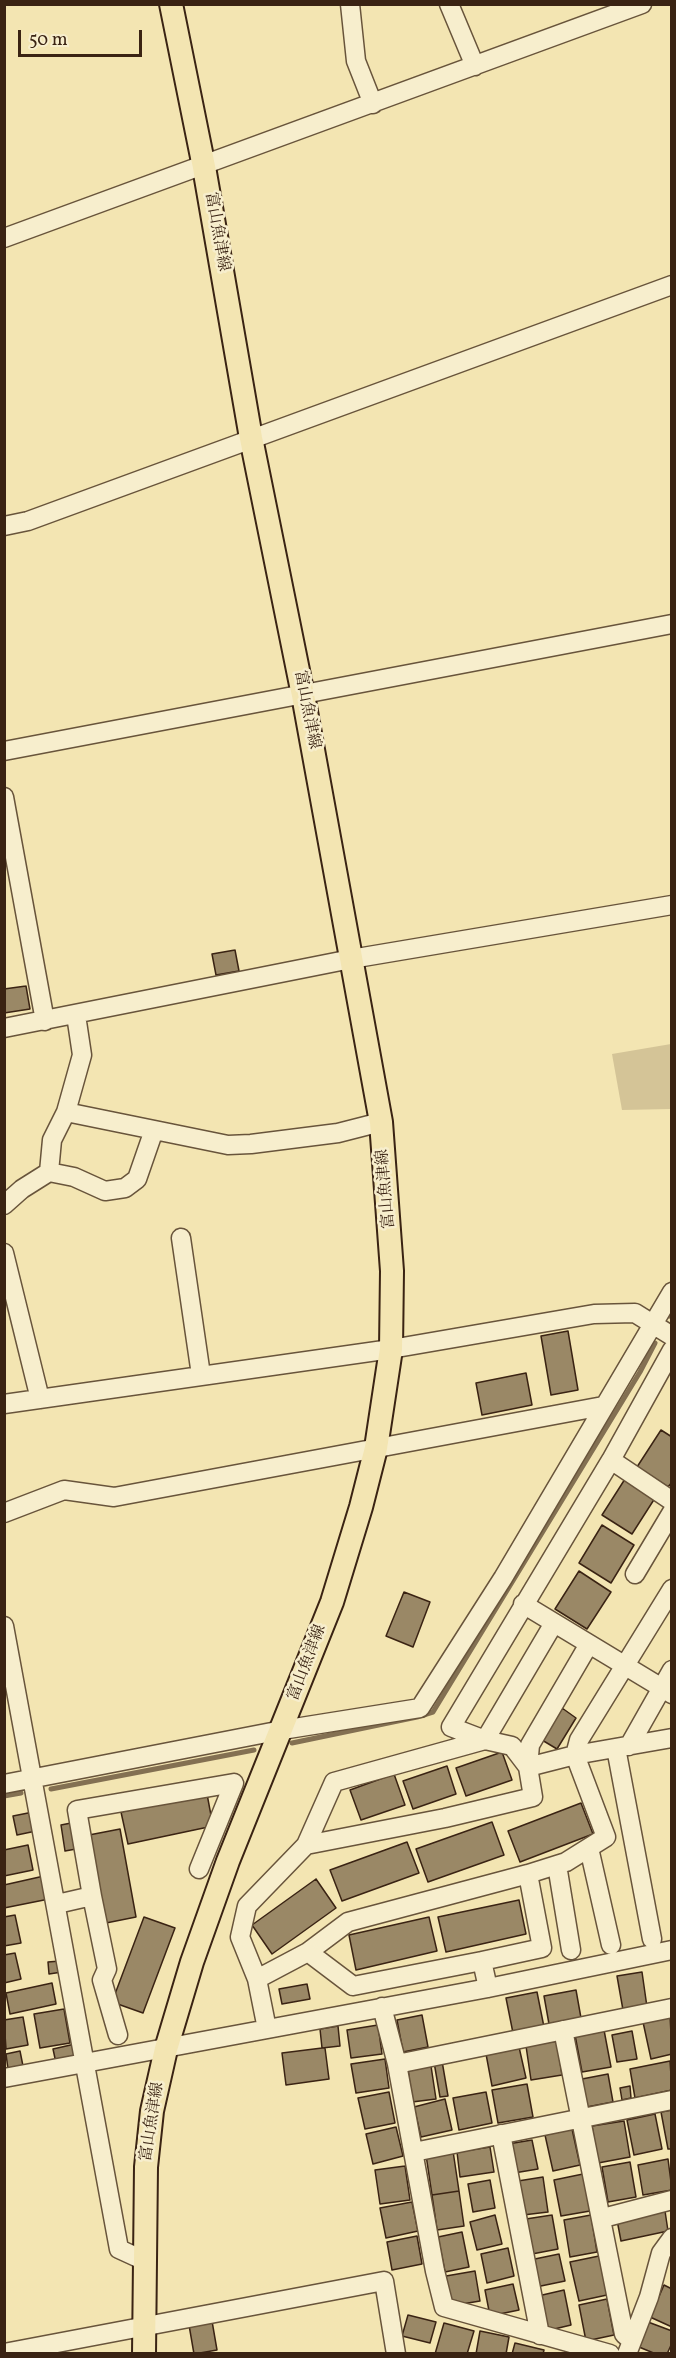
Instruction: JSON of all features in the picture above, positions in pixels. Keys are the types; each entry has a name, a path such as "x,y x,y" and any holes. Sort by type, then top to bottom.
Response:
{"main road":[{"name":"富山魚津線","path":"144,2354 143,2260 147,2156 152,2111 166,2049 192,1962 228,1861 332,1602 376,1448 391,1349 392,1259 381,1122 303,695 251,438 204,167 171,4"}],"street":[{"path":"350,4 356,61 373,104"},
{"path":"449,4 475,66"},
{"path":"4,238 204,167 642,4"},
{"path":"4,526 28,521 672,285"},
{"path":"4,751 672,624"},
{"path":"4,797 45,1021"},
{"path":"4,1028 351,959 672,905"},
{"path":"49,1172 52,1140 66,1112 82,1055 76,1015"},
{"path":"66,1112 228,1145 338,1133 381,1122"},
{"path":"4,1205 22,1189 49,1172 74,1177 105,1191 125,1188 137,1179 154,1130"},
{"path":"181,1238 201,1375"},
{"path":"4,1253 40,1399"},
{"path":"4,1784 282,1730 420,1708 503,1578 652,1322 672,1292"},
{"path":"4,1404 391,1349 594,1314 636,1313 672,1336"},
{"path":"528,1767 512,1746 485,1740 451,1727 611,1460 672,1350"},
{"path":"4,1513 64,1490 114,1497 603,1406"},
{"path":"611,1460 672,1501"},
{"path":"635,1574 672,1512"},
{"path":"256,1979 308,1952 348,1922 557,1865 606,1837 576,1755 579,1740 672,1588"},
{"path":"523,1604 666,1691"},
{"path":"267,2029 256,1979 240,1937 247,1906 306,1845 334,1782 485,1740 554,1623"},
{"path":"4,1626 34,1778 119,2249 143,2260"},
{"path":"306,1845 445,1818 533,1797 528,1767 530,1745 589,1644"},
{"path":"652,1939 622,1747 666,1691 672,1670"},
{"path":"528,1767 576,1755 672,1738"},
{"path":"200,1869 234,1783"},
{"path":"118,2035 102,1980 107,1969 77,1810 234,1783 259,1784"},
{"path":"589,1848 611,1945"},
{"path":"557,1865 571,1950"},
{"path":"308,1952 353,1986 542,1948 528,1874"},
{"path":"57,1904 92,1896"},
{"path":"4,2078 488,1988 672,1950"},
{"path":"482,1961 488,1988"},
{"path":"382,2007 396,2064 435,2271 444,2307 610,2354"},
{"path":"396,2064 672,2008"},
{"path":"562,2030 603,2218 624,2334 629,2347"},
{"path":"414,2152 672,2100"},
{"path":"501,2134 540,2335"},
{"path":"603,2218 672,2200"},
{"path":"629,2347 649,2297 661,2253 672,2238"},
{"path":"4,2353 384,2281 396,2354"}],"shaded area":[{"path":"671,1044 671,1109 622,1110 612,1054"}],"building":[{"path":"235,950 239,971 216,975 212,954"},
{"path":"26,986 30,1009 4,1013 4,989"},
{"path":"568,1331 578,1390 551,1395 541,1336"},
{"path":"526,1373 532,1405 482,1415 476,1383"},
{"path":"661,1430 672,1437 672,1482 668,1487 637,1467"},
{"path":"625,1479 655,1498 632,1534 602,1515"},
{"path":"602,1525 634,1545 611,1583 579,1563"},
{"path":"579,1571 611,1592 587,1629 555,1609"},
{"path":"404,1592 430,1602 413,1647 386,1636"},
{"path":"562,1708 576,1718 557,1749 542,1740"},
{"path":"502,1752 512,1780 466,1796 456,1768"},
{"path":"447,1766 456,1794 413,1809 403,1781"},
{"path":"394,1774 405,1805 361,1820 350,1790"},
{"path":"207,1794 213,1826 128,1844 121,1812"},
{"path":"581,1803 593,1834 520,1862 508,1831"},
{"path":"33,1812 36,1831 17,1835 13,1816"},
{"path":"492,1822 504,1855 428,1882 416,1849"},
{"path":"71,1823 76,1849 65,1851 61,1825"},
{"path":"120,1829 136,1917 106,1923 89,1835"},
{"path":"407,1842 419,1873 342,1901 330,1870"},
{"path":"28,1845 33,1870 4,1876 4,1850"},
{"path":"44,1876 49,1899 4,1908 4,1885"},
{"path":"316,1879 336,1908 272,1954 252,1925"},
{"path":"519,1900 526,1934 446,1952 438,1917"},
{"path":"15,1915 21,1943 4,1946 4,1917"},
{"path":"144,1917 175,1928 143,2013 112,2002"},
{"path":"429,1917 437,1951 356,1970 349,1935"},
{"path":"15,1953 21,1979 4,1983 4,1955"},
{"path":"60,1961 62,1972 49,1974 48,1962"},
{"path":"642,1972 647,2007 623,2010 617,1976"},
{"path":"52,1983 56,2004 10,2014 6,1993"},
{"path":"307,1984 310,1999 282,2004 279,1989"},
{"path":"576,1990 581,2018 549,2024 544,1996"},
{"path":"537,1992 544,2027 513,2033 506,1998"},
{"path":"64,2009 70,2043 40,2048 34,2014"},
{"path":"422,2015 428,2047 403,2052 397,2020"},
{"path":"670,2015 672,2054 651,2059 643,2022"},
{"path":"23,2017 28,2045 6,2049 4,2020"},
{"path":"378,2025 382,2054 351,2058 347,2030"},
{"path":"338,2026 340,2046 322,2048 320,2029"},
{"path":"604,2030 611,2067 582,2072 575,2035"},
{"path":"632,2031 637,2059 617,2062 612,2035"},
{"path":"557,2041 562,2075 531,2080 526,2046"},
{"path":"75,2044 78,2058 56,2063 53,2049"},
{"path":"519,2047 526,2078 492,2086 486,2054"},
{"path":"325,2048 329,2079 286,2085 282,2053"},
{"path":"20,2051 23,2066 8,2069 6,2054"},
{"path":"385,2059 389,2088 356,2093 351,2064"},
{"path":"442,2061 448,2096 440,2097 434,2062"},
{"path":"670,2061 672,2090 635,2098 630,2069"},
{"path":"431,2066 436,2099 412,2102 408,2069"},
{"path":"608,2074 613,2102 587,2107 582,2079"},
{"path":"527,2084 533,2117 498,2123 492,2090"},
{"path":"630,2086 631,2098 622,2100 620,2088"},
{"path":"389,2092 395,2123 365,2129 358,2098"},
{"path":"486,2092 492,2123 459,2130 453,2098"},
{"path":"445,2099 452,2130 421,2137 414,2107"},
{"path":"672,2110 672,2149 668,2149 661,2112"},
{"path":"655,2114 662,2149 634,2155 627,2120"},
{"path":"624,2121 630,2157 598,2163 592,2126"},
{"path":"396,2127 403,2156 373,2164 366,2134"},
{"path":"572,2129 580,2165 553,2171 545,2135"},
{"path":"532,2140 538,2169 514,2173 508,2144"},
{"path":"490,2147 494,2172 460,2177 457,2152"},
{"path":"453,2151 459,2191 432,2195 426,2155"},
{"path":"668,2159 672,2190 643,2195 638,2165"},
{"path":"630,2162 636,2197 608,2202 602,2167"},
{"path":"405,2166 410,2200 380,2204 375,2170"},
{"path":"583,2174 590,2211 561,2216 554,2180"},
{"path":"543,2177 548,2212 523,2215 518,2181"},
{"path":"490,2180 495,2208 473,2212 468,2184"},
{"path":"459,2191 464,2226 437,2230 432,2195"},
{"path":"412,2202 418,2231 386,2238 380,2208"},
{"path":"665,2211 668,2231 621,2241 617,2220"},
{"path":"495,2215 502,2244 477,2250 470,2222"},
{"path":"552,2215 558,2249 532,2254 526,2219"},
{"path":"591,2215 597,2252 570,2257 564,2220"},
{"path":"462,2232 469,2267 445,2272 438,2237"},
{"path":"417,2236 422,2264 392,2270 387,2242"},
{"path":"508,2248 514,2276 487,2283 481,2254"},
{"path":"559,2254 565,2281 536,2287 530,2260"},
{"path":"599,2256 607,2295 579,2301 570,2262"},
{"path":"475,2271 480,2301 450,2306 446,2276"},
{"path":"513,2284 519,2310 490,2316 485,2290"},
{"path":"664,2285 672,2289 672,2327 650,2317"},
{"path":"564,2290 571,2325 546,2331 538,2296"},
{"path":"607,2299 614,2335 586,2341 579,2305"},
{"path":"408,2315 436,2322 430,2343 402,2336"},
{"path":"212,2321 217,2350 194,2354 189,2325"},
{"path":"648,2322 672,2331 672,2343 667,2354 656,2354 639,2347"},
{"path":"444,2323 474,2331 467,2354 435,2354"},
{"path":"480,2331 509,2337 506,2354 476,2354"},
{"path":"515,2343 544,2350 543,2354 512,2354"}],"waterway":[{"path":"669,1316 672,1311"},
{"path":"292,1743 433,1712 640,1372 655,1343"},
{"path":"51,1789 254,1750"},
{"path":"4,1796 21,1793"}]}
